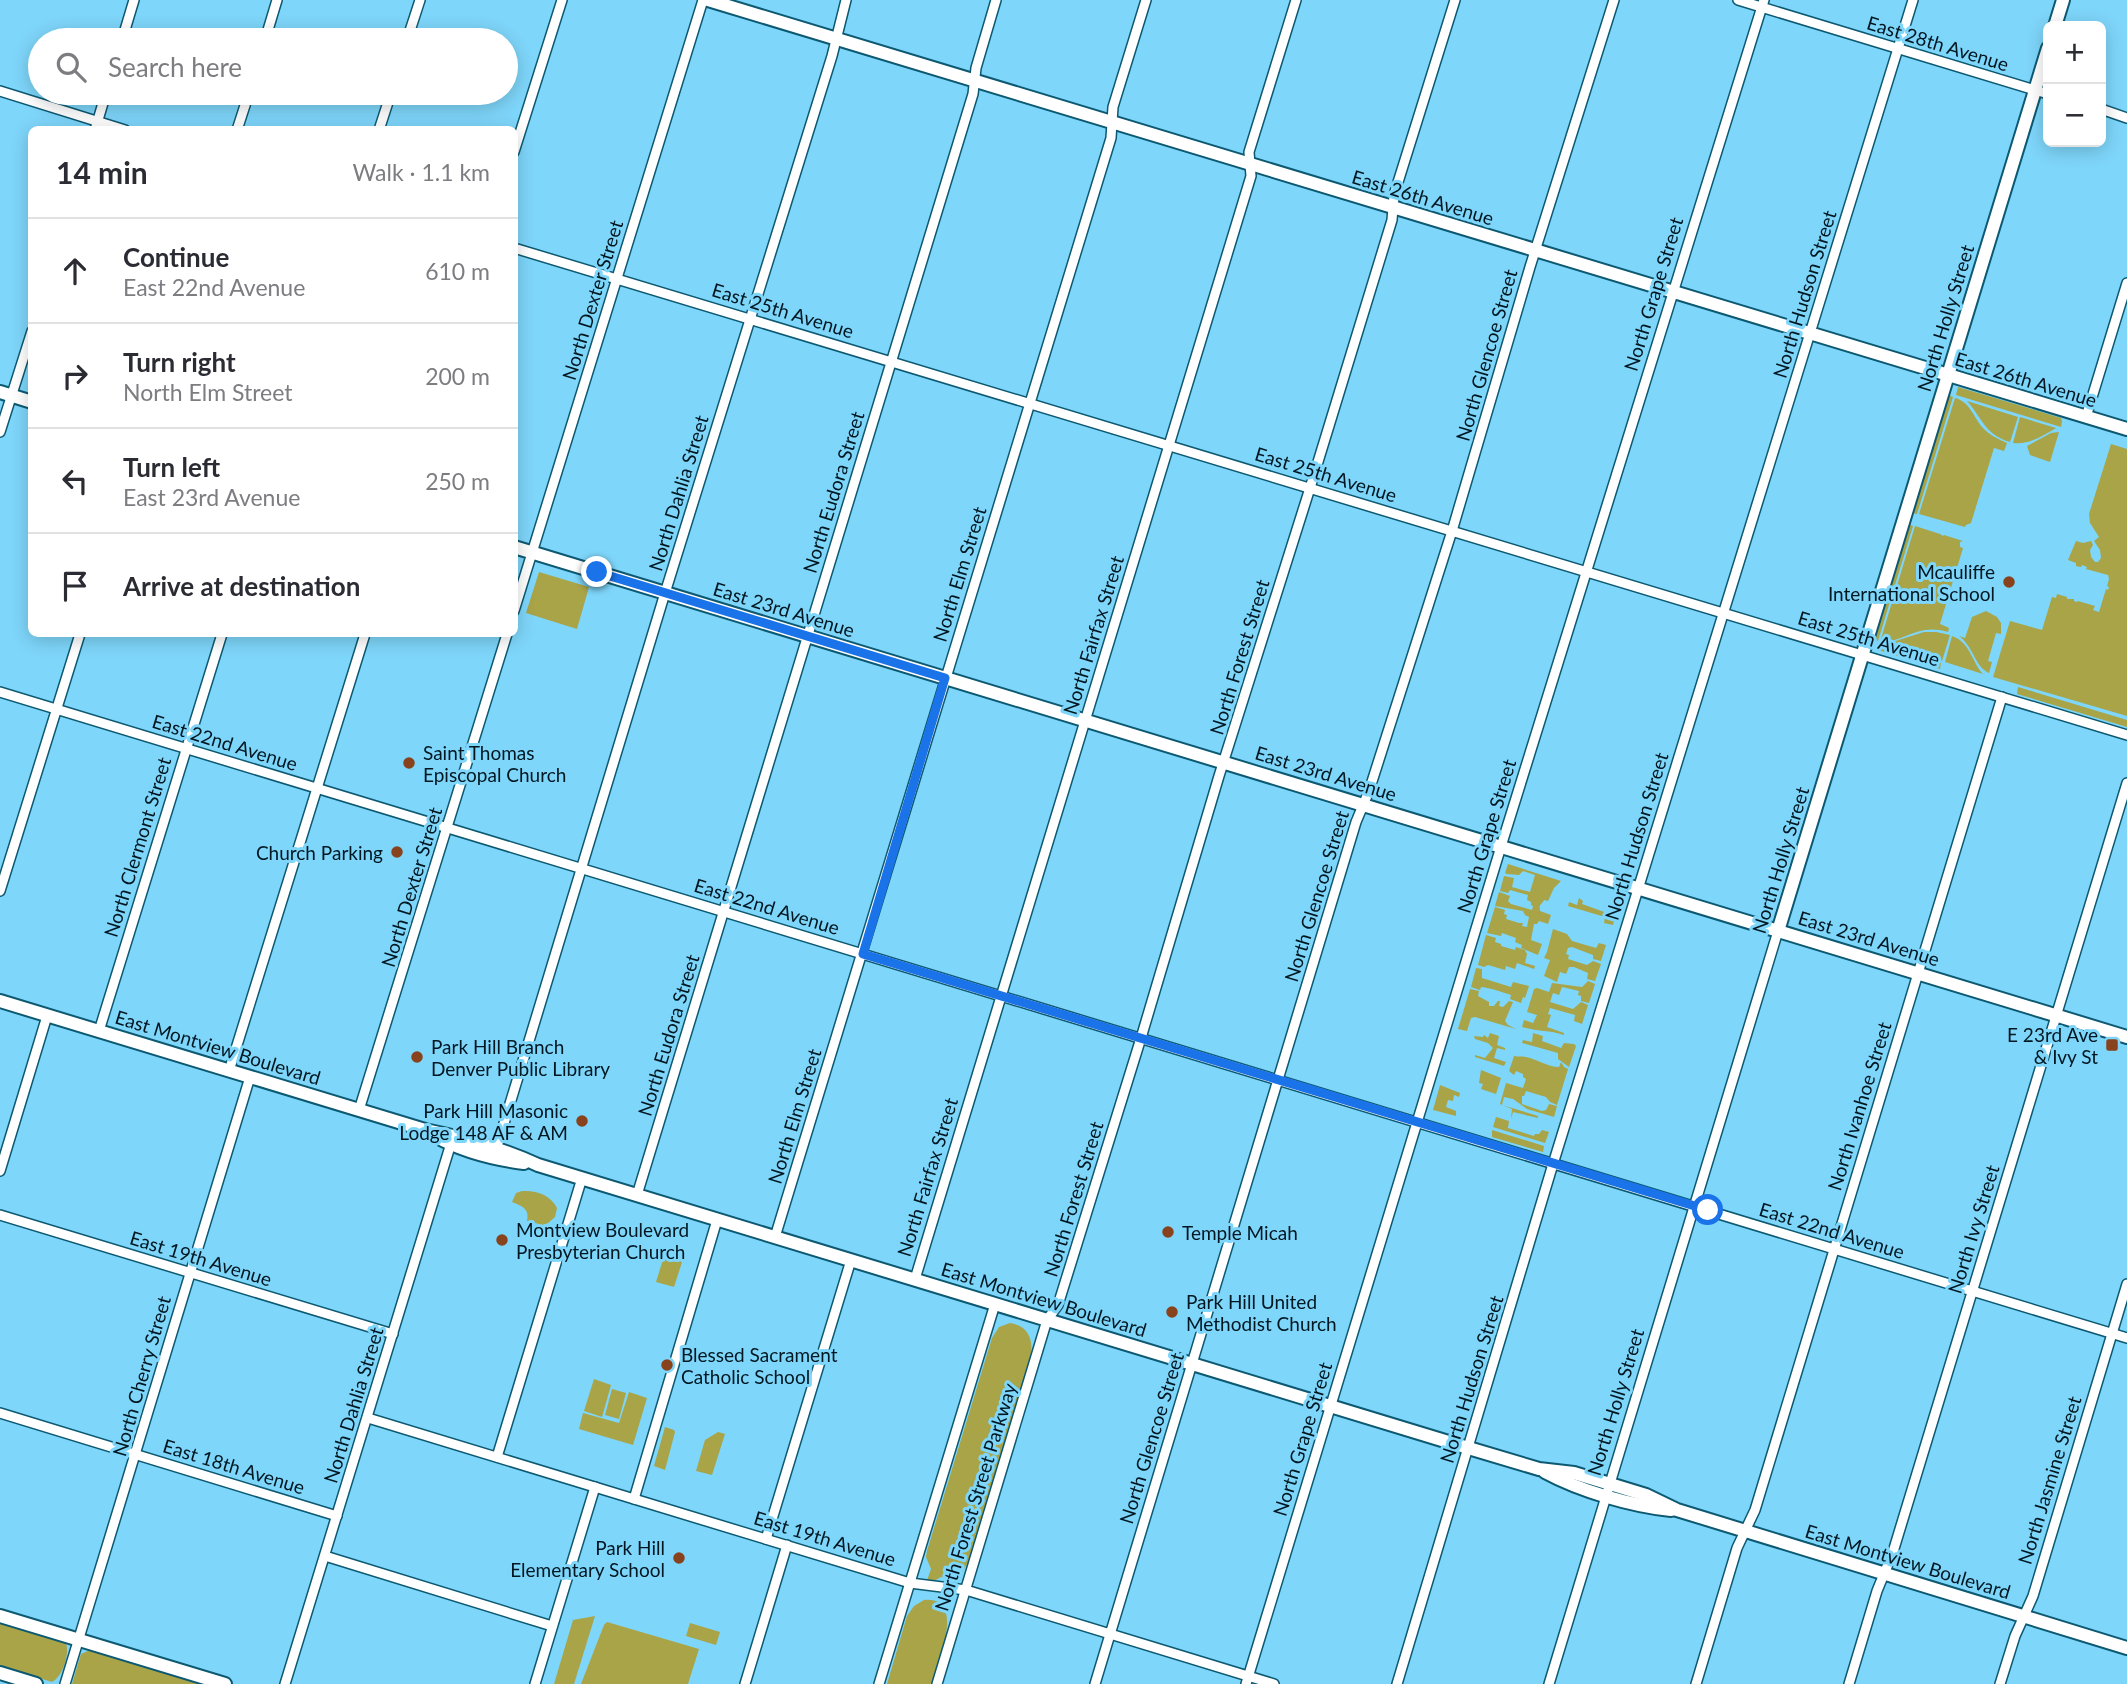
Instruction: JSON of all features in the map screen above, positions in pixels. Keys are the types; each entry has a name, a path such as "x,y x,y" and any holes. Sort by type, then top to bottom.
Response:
{"street":[{"path":"126,28 134,0"},
{"path":"269,28 277,0"},
{"path":"411,28 420,0"},
{"path":"518,139 562,0"},
{"name":"East 26th Avenue","path":"706,0 2127,429"},
{"name":"North Dexter Street","path":"518,598 706,0"},
{"name":"North Dahlia Street","path":"495,1153 846,0"},
{"name":"North Eudora Street","path":"637,1195 972,98 976,68 996,0"},
{"name":"North Elm Street","path":"775,1237 1110,140 1113,107 1146,0"},
{"name":"North Fairfax Street","path":"915,1279 1251,176 1249,152 1296,0"},
{"name":"North Forest Street","path":"1047,1320 1058,1305 1141,1038 1392,220 1394,195 1455,0"},
{"name":"North Glencoe Street","path":"1095,1684 1278,1080 1452,531 1535,251 1614,0"},
{"name":"East 28th Avenue","path":"1738,0 1762,4 2043,92"},
{"name":"North Hudson Street","path":"1398,1684 1553,1164 1913,0"},
{"path":"2057,21 2063,0"},
{"name":"North Grape Street","path":"1247,1680 1501,846 1762,4"},
{"name":"North Holly Street","path":"1549,1684 2043,64"},
{"path":"0,91 28,101"},
{"path":"40,105 96,125 102,105"},
{"path":"238,126 244,105"},
{"path":"380,126 387,105"},
{"path":"2106,111 2127,117"},
{"name":"East 25th Avenue","path":"518,249 2127,735"},
{"path":"2085,417 2127,283"},
{"path":"0,432 6,394 28,341"},
{"path":"6,394 28,401"},
{"name":"East 23rd Avenue","path":"518,548 2127,1037"},
{"path":"0,891 78,637"},
{"name":"North Clermont Street","path":"99,1031 221,637"},
{"path":"229,1071 364,637"},
{"name":"North Dexter Street","path":"359,1110 507,637"},
{"name":"East 22nd Avenue","path":"0,692 2127,1338"},
{"name":"North Ivanhoe Street","path":"1696,1684 1737,1548 1755,1510 2001,697"},
{"name":"North Ivy Street","path":"1849,1684 1877,1591 1893,1552 2127,783"},
{"name":"East Montview Boulevard","path":"0,1001 1469,1448 1539,1469 1568,1472 1648,1507 1677,1510 2127,1648"},
{"path":"0,1171 47,1016"},
{"name":"North Cherry Street","path":"65,1684 250,1077"},
{"name":"North Dahlia Street","path":"285,1684 452,1140"},
{"path":"497,1457 582,1178"},
{"name":"East 19th Avenue","path":"0,1215 393,1334"},
{"path":"634,1499 717,1220"},
{"path":"766,1539 851,1260"},
{"name":"North Jasmine Street","path":"2000,1684 2015,1636 2033,1596 2127,1284"},
{"name":"North Forest Street Parkway","path":"879,1684 995,1304"},
{"name":"North Forest Street Parkway","path":"937,1684 1047,1320"},
{"name":"East 18th Avenue","path":"0,1413 337,1516"},
{"name":"East 19th Avenue","path":"368,1418 910,1583 965,1590 1110,1634 1247,1680 1274,1684"},
{"path":"535,1684 595,1487"},
{"path":"745,1684 787,1545"},
{"path":"325,1556 552,1626"},
{"path":"0,1616 225,1684"},
{"path":"0,1673 36,1684"}],"shaded area":[{"path":"1958,387 2061,418 2061,427 1956,395"},
{"path":"1948,395 1953,397 1917,514 1912,513"},
{"path":"1955,398 1968,406 1982,427 2007,443 2004,451 1994,448 1971,523 1965,527 1919,514"},
{"path":"1967,401 2018,417 2010,442 1989,430"},
{"path":"2020,417 2056,428 2030,441 2013,443"},
{"path":"2059,432 2050,462 2030,455 2027,446 2051,433"},
{"path":"2111,444 2127,449 2127,716 1993,677 2010,621 2042,630 2052,597 2056,598 2057,594 2095,606 2093,610 2099,612 2109,587 2108,575 2086,569 2087,567 2082,565 2076,566 2076,563 2068,560 2076,541 2091,541 2091,557 2095,562 2101,558 2100,550 2094,541 2099,537 2090,523 2089,514"},
{"path":"1908,524 1913,526 1878,641 1873,639"},
{"path":"1915,526 1963,541 1960,542 1960,547 1963,548 1940,624 1949,628 1948,632 1920,631 1880,642"},
{"path":"539,572 589,587 577,629 526,613"},
{"path":"1986,611 1997,617 2001,623 2001,634 1996,633 1988,661 1992,662 1989,673 1980,666 1968,645 1959,636 1965,638 1972,617"},
{"path":"1924,632 1950,635 1942,661 1886,644"},
{"path":"1952,636 1963,643 1983,674 1945,662"},
{"path":"1884,646 1941,663 1940,669 1878,650"},
{"path":"2018,687 2127,720 2127,727 2017,694"},
{"path":"1508,864 1561,881 1548,901 1544,900 1540,906 1540,911 1551,915 1548,924 1539,921 1534,924 1531,940 1542,944 1538,955 1521,948 1522,945 1515,942 1516,938 1502,933 1501,936 1487,933 1495,907 1505,910 1506,919 1523,923 1522,926 1527,927 1529,917 1523,911 1495,906 1499,892 1510,896 1508,901 1511,904 1532,910 1531,902 1527,900 1528,895 1510,890 1508,893 1500,891 1504,876 1514,878 1512,887 1530,892 1535,875 1523,871 1519,875 1507,874"},
{"path":"1579,898 1583,901 1582,904 1607,913 1616,913 1613,925 1604,923 1605,917 1568,906 1569,902 1577,905"},
{"path":"1553,929 1567,934 1572,941 1596,948 1599,943 1606,945 1601,961 1572,947 1568,948 1566,954 1569,955 1568,959 1587,965 1593,961 1601,964 1595,981 1587,979 1588,973 1574,967 1569,967 1566,974 1560,972 1557,982 1544,976 1550,960 1544,958"},
{"path":"1486,935 1496,938 1495,942 1501,946 1525,950 1525,963 1535,966 1534,969 1517,963 1515,969 1506,966 1505,970 1478,965"},
{"path":"1476,968 1482,969 1482,978 1511,987 1513,982 1529,986 1525,998 1523,997 1521,1003 1500,991 1471,987"},
{"path":"1588,981 1595,984 1589,1003 1581,1001 1579,991 1562,987 1559,995 1553,993 1550,1002 1573,1009 1581,1002 1588,1005 1582,1024 1574,1021 1575,1015 1550,1008 1547,1027 1564,1035 1522,1027 1524,1020 1533,1023 1537,1015 1527,1012 1534,989 1549,992 1552,983 1582,987"},
{"path":"1470,989 1479,991 1478,996 1489,1002 1489,1006 1494,1006 1498,1001 1499,1006 1503,1007 1509,1001 1513,1002 1505,1021 1516,1029 1475,1017 1471,1018 1467,1031 1458,1029"},
{"path":"1490,1033 1499,1036 1497,1045 1505,1048 1497,1048 1494,1058 1506,1062 1504,1066 1475,1057 1485,1058 1493,1048 1474,1036 1484,1035 1488,1038"},
{"path":"1533,1033 1543,1036 1542,1041 1561,1048 1564,1043 1574,1044 1576,1046 1569,1067 1558,1059 1558,1053 1522,1043 1523,1040 1532,1042"},
{"path":"1514,1056 1530,1058 1555,1067 1559,1067 1561,1062 1568,1069 1557,1105 1546,1097 1526,1091 1522,1096 1522,1104 1542,1111 1546,1110 1549,1104 1557,1106 1554,1117 1527,1109 1513,1099 1504,1097 1502,1105 1500,1104 1506,1083 1523,1088 1526,1079 1523,1074 1516,1071 1514,1075 1509,1071"},
{"path":"1481,1070 1501,1078 1496,1094 1481,1089"},
{"path":"1440,1085 1460,1093 1459,1097 1454,1095 1453,1101 1448,1100 1446,1107 1456,1111 1456,1116 1433,1110"},
{"path":"1503,1105 1538,1118 1513,1112 1511,1119 1512,1109"},
{"path":"1496,1117 1509,1121 1508,1128 1534,1136 1542,1130 1549,1132 1545,1143 1493,1127"},
{"path":"1492,1130 1544,1146 1543,1152 1492,1137"},
{"path":"533,1191 551,1200 557,1208 555,1217 543,1225 527,1221 526,1211 512,1202 516,1193"},
{"path":"665,1253 683,1259 674,1287 656,1282"},
{"path":"1010,1323 1028,1333 1031,1354 969,1561 959,1577 941,1577 925,1586 931,1569 926,1557 927,1551 992,1338 999,1327"},
{"path":"594,1379 611,1385 602,1417 584,1411"},
{"path":"612,1389 626,1393 619,1419 605,1415"},
{"path":"629,1392 647,1398 633,1445 579,1429 583,1413 619,1423"},
{"path":"665,1427 675,1432 665,1470 654,1466"},
{"path":"718,1432 725,1434 712,1475 696,1471 705,1440"},
{"path":"924,1600 937,1602 944,1609 947,1620 943,1648 932,1684 887,1684 907,1616 914,1606"},
{"path":"595,1616 574,1684 554,1684 573,1620"},
{"path":"0,1622 66,1643 66,1659 56,1679 52,1682 0,1666"},
{"path":"607,1622 699,1649 688,1684 581,1684"},
{"path":"690,1623 720,1632 716,1645 686,1636"},
{"path":"90,1650 202,1684 72,1684 81,1654"}],"place":[{"name":"Mcauliffe International School","path":"2009,582"},
{"name":"Saint Thomas Episcopal Church","path":"409,763"},
{"name":"Church Parking","path":"397,852"},
{"name":"E 23rd Ave & Ivy St","path":"2112,1045"},
{"name":"Park Hill Branch Denver Public Library","path":"417,1057"},
{"name":"Park Hill Masonic Lodge 148 AF & AM","path":"582,1121"},
{"name":"Temple Micah","path":"1168,1232"},
{"name":"Montview Boulevard Presbyterian Church","path":"502,1240"},
{"name":"Park Hill United Methodist Church","path":"1172,1312"},
{"name":"Blessed Sacrament Catholic School","path":"667,1365"},
{"name":"Park Hill Elementary School","path":"679,1558"}],"route":[{"path":"597,572 945,678 863,954 1708,1210"}]}
